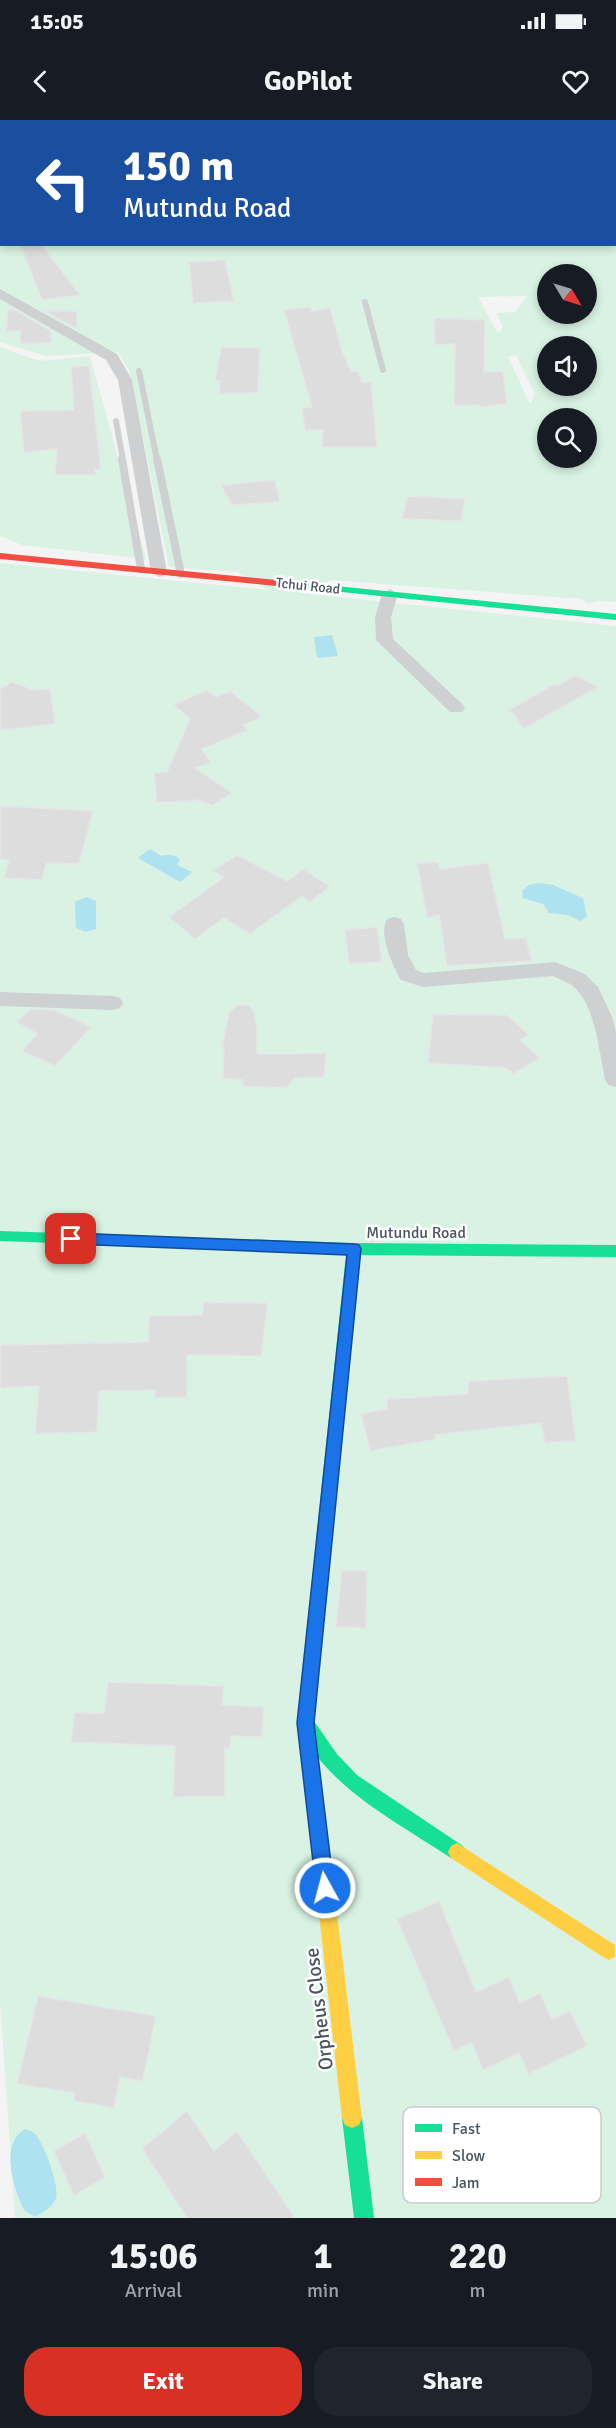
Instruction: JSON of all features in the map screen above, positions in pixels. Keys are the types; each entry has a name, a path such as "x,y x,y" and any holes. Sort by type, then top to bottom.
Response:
{"street":[{"path":"0,293 112,357 117,364 125,380 159,572"},
{"name":"Tchui Road","path":"0,556 616,617"},
{"path":"390,594 383,617 385,640 456,708"},
{"path":"394,924 398,955 408,975 415,978 423,980 555,969 578,979 591,992 602,1017 616,1080"},
{"path":"0,999 113,1003"},
{"name":"Mutundu Road","path":"0,1236 354,1249 616,1251"},
{"name":"Orpheus Close","path":"354,1249 305,1723 363,2218"},
{"path":"305,1723 331,1760 351,1781 609,1951"}],"lane":[{"path":"365,302 383,370"},
{"path":"139,371 181,574"},
{"path":"116,421 141,569"}],"green space":[{"path":"0,246 616,246 616,602 598,601 588,604 581,599 331,580 300,593 616,626 616,2218 15,2218 0,2001 0,563 268,590 237,572 169,567 129,370 118,352 46,356 0,342","holes":["527,296 515,312 496,313 503,327 498,334 478,297","516,355 535,395 530,404 508,357"]},
{"path":"0,347 40,361 90,356 146,559 22,545 0,536"}],"water":[{"path":"332,635 338,656 317,658 314,637"},
{"path":"150,849 162,856 176,857 180,860 177,865 192,872 180,882 138,858"},
{"path":"538,883 553,885 583,898 587,917 580,921 568,915 549,913 543,904 523,898 522,891 529,885"},
{"path":"87,897 96,901 96,929 86,932 76,928 75,902"},
{"path":"25,2129 38,2137 50,2164 57,2192 52,2204 35,2217 24,2210 12,2177 13,2144 17,2135"}],"building":[{"path":"21,246 43,246 80,295 42,300"},
{"path":"225,260 234,301 193,303 189,262"},
{"path":"310,307 312,311 330,308 343,354 351,371 358,371 362,383 371,382 377,447 322,447 323,430 305,430 302,408 312,407 284,310"},
{"path":"8,310 15,310 51,331 52,342 20,344 20,331 6,332"},
{"path":"44,311 77,311 77,329"},
{"path":"434,318 485,320 484,372 503,371 507,404 480,407 480,405 454,406 455,344 435,345"},
{"path":"221,347 260,348 258,393 219,394 220,381 215,381"},
{"path":"89,365 101,469 94,470 97,475 55,475 57,449 24,453 20,411 74,410 71,367"},
{"path":"275,480 280,502 232,505 221,485"},
{"path":"408,496 465,499 461,521 402,519"},
{"path":"575,675 598,687 523,729 509,710 554,684 558,686"},
{"path":"12,682 34,690 50,689 55,724 0,730 0,689"},
{"path":"206,690 216,697 230,691 262,717 243,725 248,730 202,749 211,763 195,768 232,793 212,806 200,800 157,803 154,773 167,772 190,719 174,705"},
{"path":"0,806 93,811 79,864 46,863 42,880 4,878 9,860 0,860"},
{"path":"237,855 287,881 303,869 330,886 310,902 302,896 250,934 224,918 195,939 169,917 224,877 213,871"},
{"path":"438,862 440,869 488,863 505,939 526,938 532,961 447,966 439,915 427,918 417,863"},
{"path":"377,927 382,962 349,964 345,930"},
{"path":"237,1005 250,1005 254,1013 257,1029 257,1054 326,1053 324,1077 295,1078 286,1088 242,1086 243,1080 223,1078 224,1047 222,1047 229,1013"},
{"path":"30,1009 54,1010 91,1027 55,1066 22,1051 37,1034 17,1022"},
{"path":"433,1014 507,1015 529,1035 520,1040 540,1058 514,1074 506,1068 428,1063"},
{"path":"204,1302 268,1303 261,1356 187,1355 187,1397 155,1398 155,1390 99,1391 97,1432 35,1434 39,1386 0,1388 0,1345 148,1342 149,1316 202,1315"},
{"path":"567,1376 576,1441 545,1443 541,1423 435,1435 436,1439 370,1451 361,1414 387,1409 387,1399 467,1394 469,1381"},
{"path":"342,1570 367,1571 366,1628 336,1627"},
{"path":"108,1682 224,1686 222,1705 264,1707 262,1737 231,1736 230,1748 225,1748 225,1796 173,1797 175,1746 71,1742 75,1712 104,1714"},
{"path":"439,1901 476,1992 509,1977 520,2003 540,1993 552,2019 570,2011 587,2046 529,2074 519,2053 483,2070 472,2043 454,2051 397,1919"},
{"path":"38,1996 156,2016 143,2081 120,2077 114,2108 74,2101 75,2093 17,2084"},
{"path":"187,2111 214,2151 237,2131 295,2218 187,2218 142,2149"},
{"path":"85,2133 105,2177 74,2196 54,2151"}],"traffic: fast":[{"path":"276,583 616,617"},
{"path":"0,1236 354,1249 616,1251"},
{"path":"354,1249 305,1723 331,1760 351,1781 457,1852"},
{"path":"352,2118 364,2218"}],"traffic: slow":[{"path":"306,1727 352,2118"},
{"path":"457,1852 609,1951"}],"traffic: jam":[{"path":"0,556 276,583"}],"route":[{"path":"71,1239 354,1249 305,1723 325,1888"}]}
